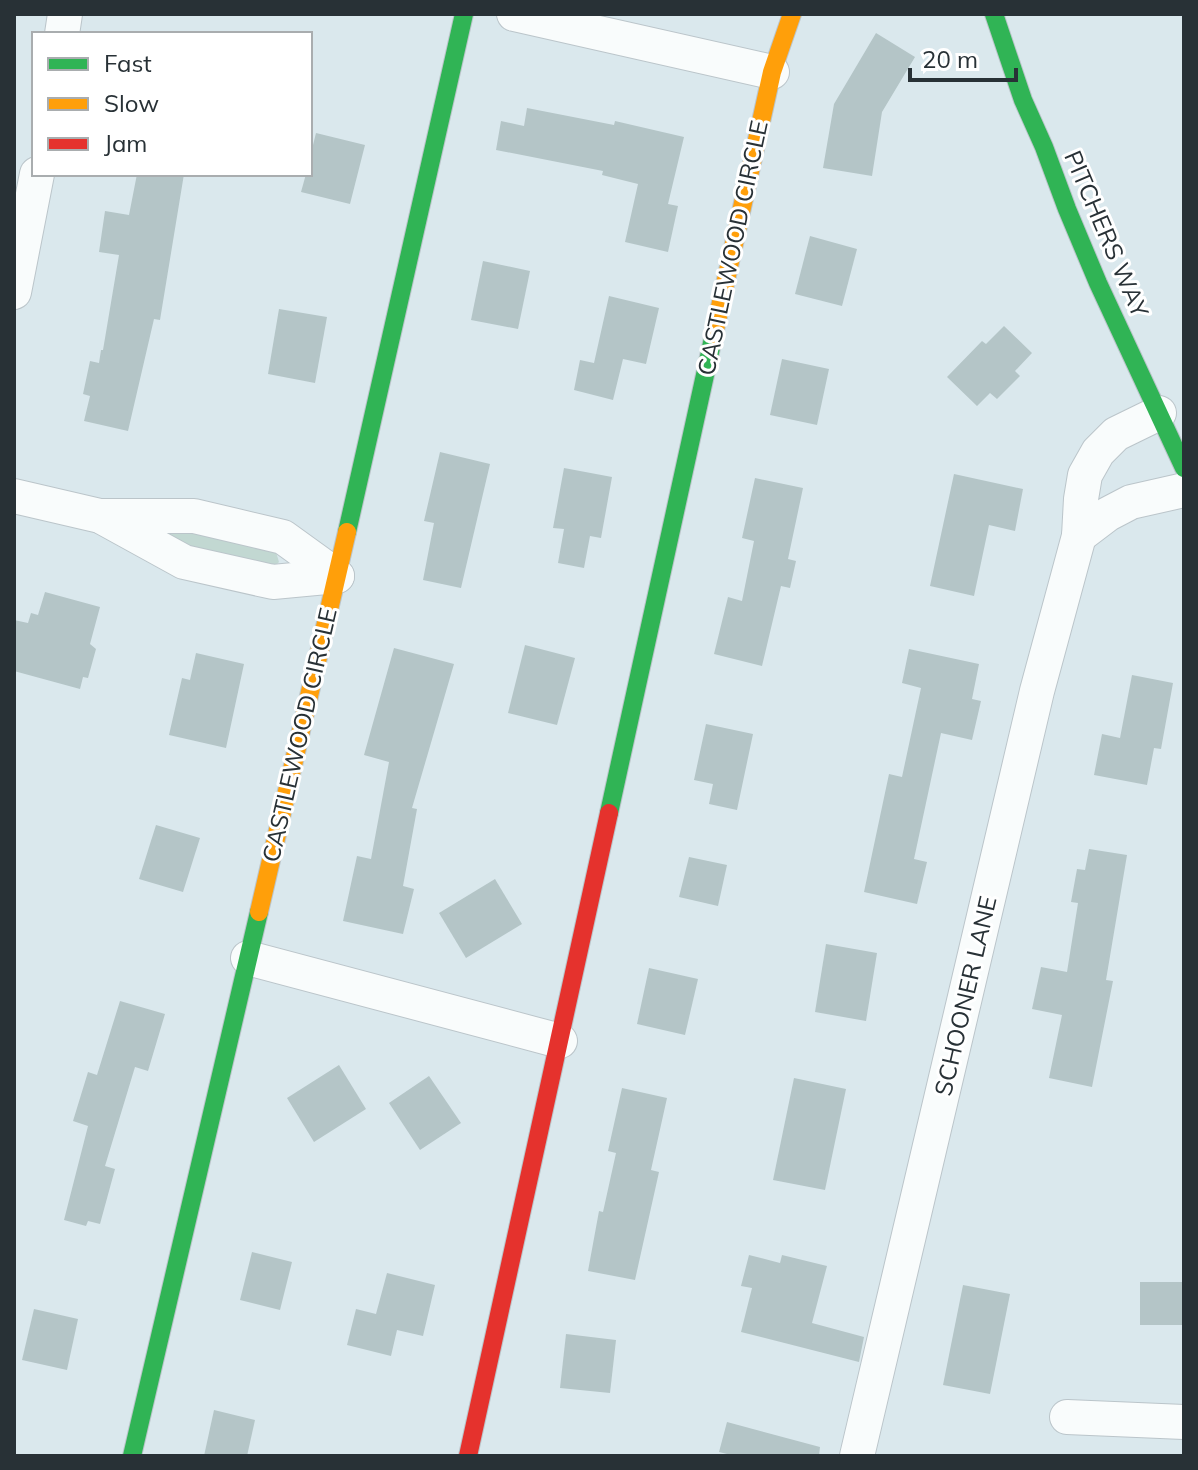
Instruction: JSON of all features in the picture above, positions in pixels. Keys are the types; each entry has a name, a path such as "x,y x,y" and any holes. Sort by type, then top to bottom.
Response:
{"street":[{"name":"CASTLEWOOD CIRCLE","path":"132,1456 464,14"},
{"path":"514,14 772,72"},
{"name":"CASTLEWOOD CIRCLE","path":"468,1456 772,72 792,14"},
{"name":"PITCHERS WAY","path":"994,14 1023,100 1067,209 1184,468"},
{"path":"14,292 37,176"},
{"name":"SCHOONER LANE","path":"857,1456 1037,691 1079,536 1085,475 1098,452 1116,434 1159,413"},
{"path":"1079,536 1108,514 1131,502 1184,490"},
{"path":"14,496 100,516 194,516 283,537 337,576"},
{"path":"100,516 184,562 273,582 337,576"},
{"path":"248,958 560,1041"},
{"path":"1067,1417 1184,1422"}],"green space":[{"path":"174,529 276,552 279,562 273,568 168,541 166,532"}],"building":[{"path":"876,33 915,57 882,112 872,176 823,168 834,104"},
{"path":"527,108 614,125 615,121 684,137 668,204 678,206 668,252 625,242 638,184 602,175 603,171 496,150 501,121 524,126"},
{"path":"316,133 365,145 350,204 301,192 305,176 312,176 312,149"},
{"path":"137,176 184,176 160,320 154,319 128,431 84,421 90,396 83,394 90,361 99,363 103,350 119,255 99,252 105,211 129,215"},
{"path":"810,236 857,249 842,306 795,294"},
{"path":"483,261 530,271 518,329 471,320"},
{"path":"609,296 659,308 646,364 623,359 613,400 574,390 580,360 594,363"},
{"path":"279,309 327,317 315,383 268,374"},
{"path":"1004,326 1032,353 1015,371 1020,376 997,399 990,393 977,406 947,377 982,341 986,344"},
{"path":"782,359 829,369 817,425 770,415"},
{"path":"440,452 490,464 461,588 423,580 434,523 424,521"},
{"path":"564,468 612,477 601,538 590,536 584,568 558,563 564,529 553,528"},
{"path":"954,474 1023,489 1015,531 989,525 974,596 930,586"},
{"path":"755,478 803,488 788,559 796,561 790,588 781,586 762,666 714,654 728,597 742,601 754,541 742,538"},
{"path":"45,592 100,607 90,644 96,649 88,678 83,677 80,689 14,671 14,620 28,623 31,613 38,615"},
{"path":"525,645 575,658 557,725 508,713"},
{"path":"394,648 454,664 412,808 417,809 403,886 414,889 403,934 343,921 357,856 371,859 389,762 364,755"},
{"path":"909,649 979,664 972,699 981,701 972,740 941,733 914,859 927,862 917,904 864,892 889,774 902,777 921,688 902,683"},
{"path":"196,653 244,664 226,748 169,735 182,678 190,680"},
{"path":"1132,675 1173,683 1161,749 1154,748 1147,785 1094,775 1102,734 1120,738"},
{"path":"706,724 753,734 737,810 709,804 713,784 694,780"},
{"path":"156,825 200,838 183,892 139,879"},
{"path":"1089,849 1127,855 1106,980 1113,981 1092,1087 1049,1078 1062,1015 1032,1009 1041,967 1067,972 1078,903 1071,902 1077,869 1085,870"},
{"path":"689,857 727,865 718,906 679,897"},
{"path":"495,879 522,924 466,958 439,913"},
{"path":"826,944 877,953 866,1021 815,1012"},
{"path":"649,968 698,979 685,1035 637,1024"},
{"path":"120,1001 165,1014 148,1071 135,1067 105,1166 115,1169 100,1224 88,1221 86,1226 64,1220 88,1126 73,1121 88,1072 97,1075"},
{"path":"339,1065 366,1109 314,1142 287,1098"},
{"path":"429,1076 461,1123 420,1150 389,1103"},
{"path":"794,1078 846,1089 825,1190 773,1180"},
{"path":"622,1088 667,1098 651,1170 659,1172 635,1280 588,1271 599,1211 603,1212 616,1153 608,1151"},
{"path":"252,1252 292,1262 280,1310 240,1300"},
{"path":"749,1255 780,1263 782,1255 827,1266 812,1323 864,1337 859,1362 741,1332 752,1288 741,1286"},
{"path":"387,1273 435,1285 423,1336 397,1330 391,1356 347,1345 356,1309 376,1314"},
{"path":"1140,1282 1184,1282 1184,1325 1140,1325"},
{"path":"963,1285 1010,1294 990,1394 943,1385"},
{"path":"34,1309 78,1319 67,1370 22,1360"},
{"path":"566,1334 616,1340 610,1393 560,1388"},
{"path":"214,1410 255,1420 247,1456 204,1456"},
{"path":"727,1422 820,1447 819,1456 735,1456 719,1452"}],"traffic: fast":[{"path":"347,532 464,14"},
{"path":"994,14 1023,100 1067,209 1184,468"},
{"path":"609,813 714,334"},
{"path":"132,1456 259,912"}],"traffic: slow":[{"path":"714,334 772,72 792,14"},
{"path":"259,912 347,532"}],"traffic: jam":[{"path":"468,1456 609,813"}]}
